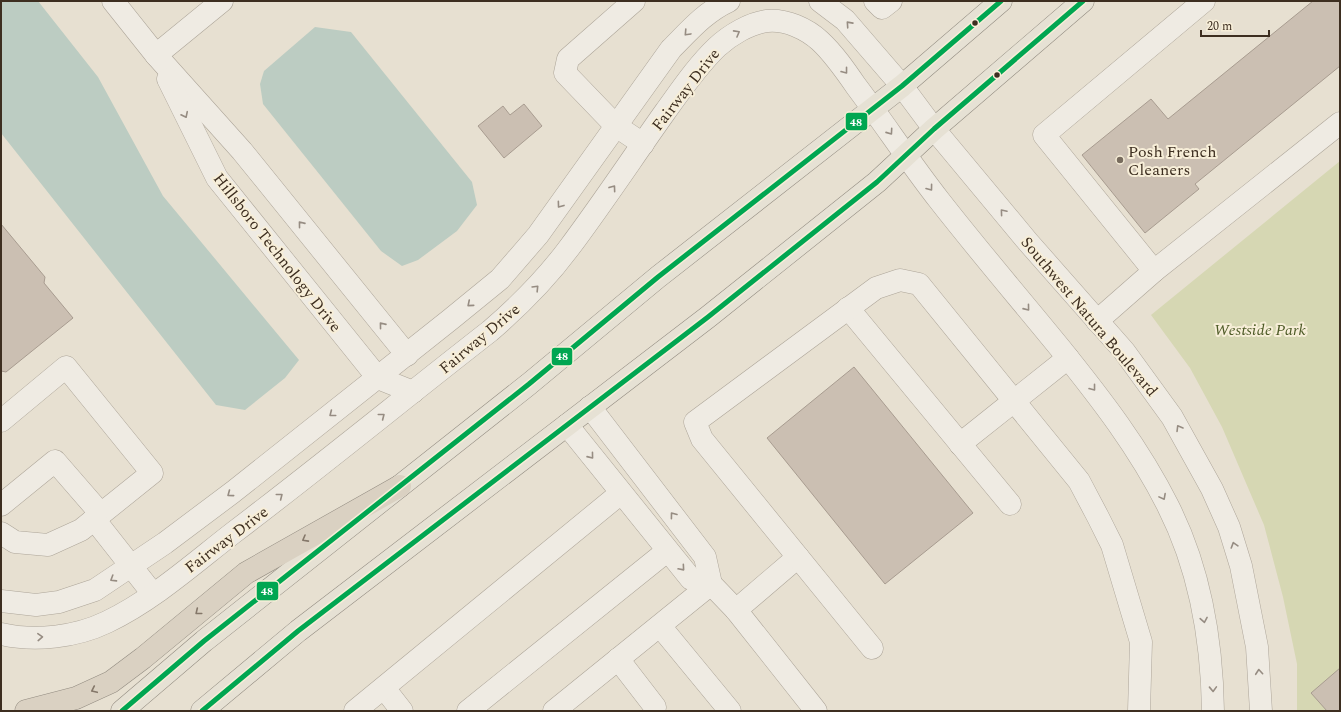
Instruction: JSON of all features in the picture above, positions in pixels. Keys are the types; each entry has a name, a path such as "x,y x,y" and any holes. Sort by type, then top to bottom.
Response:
{"highway":[{"path":"26,711 76,698 111,682 246,572 400,486"}],"main road":[{"path":"122,711 210,637 529,384 658,277 902,86 1001,1"},
{"path":"202,711 298,631 774,265 907,156 934,129 1083,1"}],"street":[{"name":"Hillsboro Technology Drive","path":"113,1 156,55 242,150 407,355"},
{"path":"156,55 222,1"},
{"path":"634,1 568,59 565,73 616,126 643,144"},
{"path":"820,1 845,20 902,86"},
{"path":"875,1 882,8 891,1"},
{"path":"1154,271 1044,135 1204,1"},
{"name":"Fairway Drive","path":"1,601 36,605 59,602 95,590 132,567 233,492 407,355 500,279 542,231 671,50 694,24 721,3"},
{"name":"Fairway Drive","path":"1,634 37,638 73,633 107,622 153,594 490,331 518,308 545,279 690,78 716,48 734,35 750,26 768,21 787,22 817,38 844,69 873,108"},
{"name":"Hillsboro Technology Drive","path":"156,55 217,178 378,378"},
{"name":"Southwest Natura Boulevard","path":"902,86 934,129 1128,357 1172,417 1212,489 1229,527 1241,566 1257,647 1261,711"},
{"path":"873,108 938,198 1111,411 1132,443 1166,502 1185,544 1204,616 1212,668 1213,711"},
{"path":"1097,321 1154,271 1340,123"},
{"path":"872,648 702,439 695,422 876,288 900,280 919,284 1079,480 1092,520 1112,545 1119,592 1133,646 1139,711"},
{"path":"848,308 1010,504"},
{"path":"407,355 412,392"},
{"path":"960,444 1068,358"},
{"path":"1,421 66,367 152,473 81,530 48,545 15,542 1,533"},
{"path":"378,378 412,392"},
{"path":"590,407 704,557 711,584 736,610 816,711"},
{"path":"567,425 691,579 711,584"},
{"path":"1,505 55,461 98,517 132,567 153,594"},
{"path":"355,711 621,493"},
{"path":"468,711 667,551"},
{"path":"736,610 798,558"},
{"path":"554,711 711,584"},
{"path":"660,626 730,711"},
{"path":"618,659 659,710"},
{"path":"384,688 402,711"}],"green space":[{"name":"Westside Park","path":"1340,161 1340,711 1297,711 1297,664 1283,597 1264,525 1222,427 1190,368 1151,315"}],"shaded area":[{"path":"1,1 38,1 98,77 163,196 299,360 285,378 245,410 216,405 1,133"},
{"path":"315,27 351,32 472,182 477,205 457,231 418,260 402,266 381,251 263,104 260,84 264,71"}],"building":[{"path":"1313,1 1340,1 1340,66 1195,184 1199,189 1145,233 1082,155 1151,99 1168,119"},
{"path":"524,104 542,126 504,158 478,126 503,106 510,115"},
{"path":"1,224 45,277 44,283 73,318 6,372 1,371"},
{"path":"854,367 973,513 885,584 767,438"},
{"path":"1340,668 1340,711 1327,711 1311,693"}],"transit line":[{"name":"48","path":"122,711 204,641 529,384 658,277 902,86 1001,1"},
{"name":"48","path":"202,711 298,631 708,317 877,182 934,129 1083,1"}],"place":[{"name":"Posh French Cleaners","path":"1120,160"}]}
